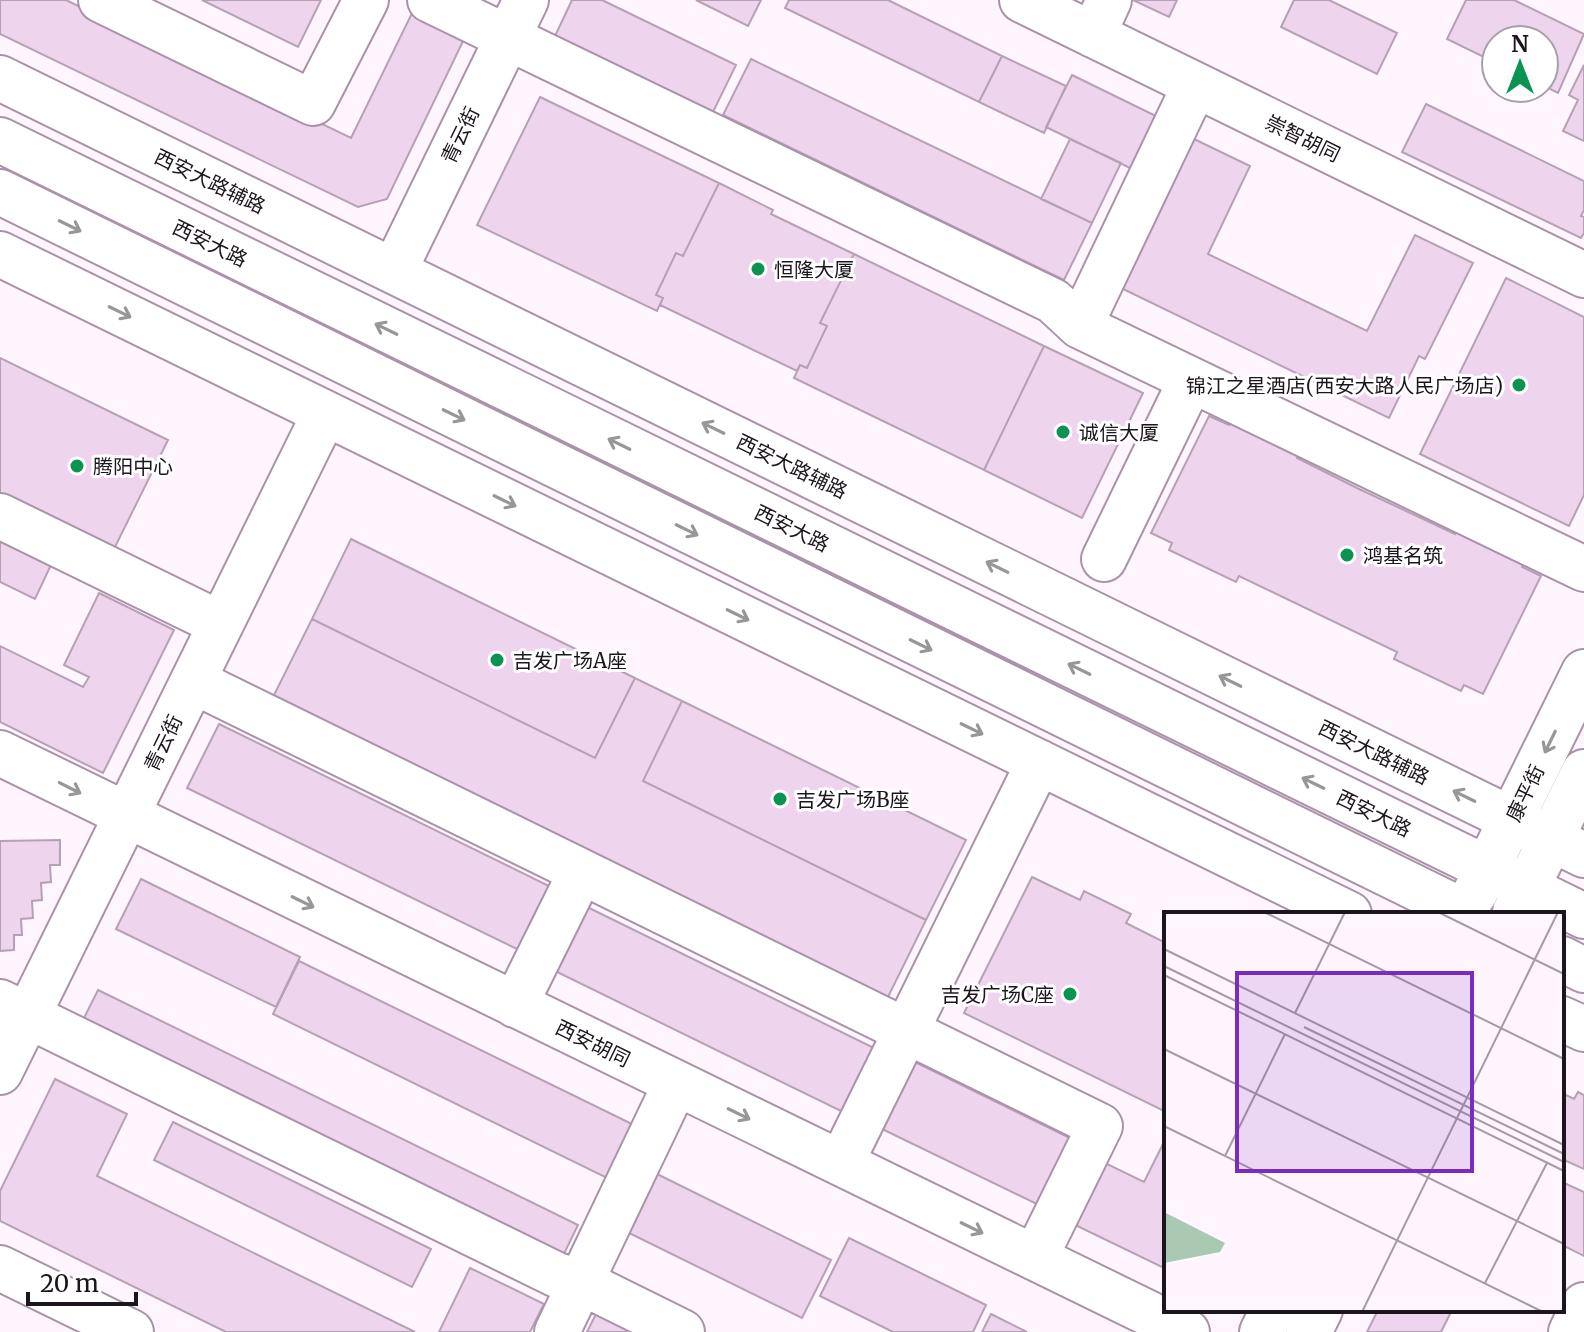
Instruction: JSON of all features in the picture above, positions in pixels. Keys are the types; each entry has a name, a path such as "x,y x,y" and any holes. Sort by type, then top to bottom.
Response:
{"street":[{"path":"101,0 313,103 366,0"},
{"path":"430,0 516,19 1053,301 1080,326 1584,569"},
{"name":"崇智胡同","path":"1022,0 1101,17 1195,85 1584,275"},
{"name":"青云街","path":"394,271 516,19"},
{"name":"西安大路辅路","path":"0,78 1568,847"},
{"path":"1080,326 1195,85"},
{"name":"西安大路","path":"0,140 1487,869 1521,901 1584,916"},
{"path":"0,192 1464,912"},
{"path":"0,254 1345,912"},
{"path":"1104,559 1191,380"},
{"name":"青云街","path":"0,1072 14,1009 126,816 325,413"},
{"path":"0,516 221,624"},
{"name":"康平街","path":"1466,912 1584,672"},
{"path":"193,681 1100,1126 1035,1258"},
{"name":"西安胡同","path":"2,760 126,816 1187,1332"},
{"path":"841,1163 1039,762"},
{"path":"1521,901 1568,847 1584,772"},
{"path":"515,1005 581,872"},
{"path":"1564,960 1584,970"},
{"path":"14,1009 557,1275 581,1282 682,1332"},
{"path":"1564,1020 1584,1029"},
{"path":"557,1332 676,1083"},
{"path":"0,1268 131,1332"},
{"path":"1564,1282 1584,1292"},
{"path":"1571,1332 1584,1305"},
{"path":"1262,1332 1272,1312"},
{"path":"1309,1332 1319,1312"}],"building":[{"path":"0,0 66,0 351,138 414,9 466,35 387,199 358,207 0,34"},
{"path":"202,0 321,0 298,47"},
{"path":"572,0 602,0 736,65 713,112 555,36"},
{"path":"696,0 761,0 748,26"},
{"path":"789,0 888,0 1002,56 979,102 785,8"},
{"path":"1133,0 1177,0 1169,17"},
{"path":"1294,0 1329,0 1397,33 1377,74 1281,27"},
{"path":"1466,0 1514,0 1584,34 1560,88 1560,24 1480,24 1480,55 1447,39"},
{"path":"1002,56 1066,86 1044,133 979,102"},
{"path":"751,59 1092,223 1064,280 723,115"},
{"path":"1584,65 1584,141 1563,131 1578,100 1569,95"},
{"path":"1072,75 1162,119 1136,171 1046,127"},
{"path":"540,97 719,183 683,256 676,253 656,295 663,298 657,311 477,225"},
{"path":"1426,104 1584,181 1584,210 1581,216 1584,217 1584,233 1581,238 1402,152"},
{"path":"1070,139 1121,163 1092,223 1041,199"},
{"path":"1194,139 1250,166 1208,254 1367,331 1415,235 1473,263 1425,359 1419,356 1389,418 1121,288"},
{"name":"恒隆大厦","path":"719,183 773,210 771,214 854,254 820,323 827,326 807,368 800,365 797,371 660,305 663,298 656,295 676,253 683,256"},
{"path":"854,254 1044,346 984,470 794,378 800,365 807,368 827,326 820,323"},
{"name":"锦江之星酒店(西安大路人民广场店)","path":"1506,278 1584,317 1584,495 1569,526 1420,454"},
{"name":"诚信大厦","path":"1044,346 1143,393 1082,518 984,470"},
{"name":"腾阳中心","path":"0,358 168,440 114,549 0,493"},
{"name":"鸿基名筑","path":"1209,416 1229,425 1232,419 1300,452 1297,458 1357,488 1455,534 1457,528 1524,561 1522,567 1541,576 1483,694 1464,685 1461,691 1394,659 1397,652 1239,576 1236,582 1169,550 1172,543 1151,533"},
{"name":"吉发广场A座","path":"351,539 635,678 595,758 312,619"},
{"path":"0,540 51,565 35,599 0,582"},
{"path":"99,593 174,630 103,773 0,722 0,646 83,687 89,677 64,665"},
{"path":"312,619 595,758 635,678 682,701 643,781 926,920 887,999 273,697"},
{"name":"吉发广场B座","path":"682,701 966,840 926,920 643,781"},
{"path":"219,724 559,891 527,954 187,788"},
{"path":"60,840 60,865 50,865 51,882 41,883 42,900 32,901 33,918 21,919 22,935 14,935 14,950 0,951 0,841"},
{"name":"吉发广场C座","path":"1032,877 1080,900 1084,891 1131,914 1126,923 1164,942 1164,1111 964,1013"},
{"path":"141,879 300,957 276,1007 116,929"},
{"path":"579,903 878,1050 847,1114 547,967"},
{"path":"299,961 636,1126 609,1179 273,1014"},
{"path":"98,990 578,1225 560,1262 80,1026"},
{"path":"915,1062 1078,1142 1045,1208 882,1129"},
{"path":"55,1079 127,1114 97,1176 415,1332 226,1332 0,1221 0,1191"},
{"path":"1578,1092 1584,1095 1584,1169 1564,1160 1564,1094 1574,1099"},
{"path":"173,1122 431,1249 412,1287 154,1160"},
{"path":"1164,1142 1164,1268 1069,1222 1099,1160 1144,1182"},
{"path":"653,1172 831,1260 802,1318 625,1231"},
{"path":"1564,1183 1584,1192 1584,1256 1564,1246"},
{"path":"849,1238 986,1305 973,1332 893,1332 820,1296"},
{"path":"470,1268 544,1304 530,1332 439,1332"},
{"path":"598,1310 643,1332 587,1332"},
{"path":"1377,1312 1451,1312 1441,1332 1367,1332"},
{"path":"991,1314 1027,1332 982,1332"}],"place":[{"name":"恒隆大厦","path":"758,269"},
{"name":"锦江之星酒店(西安大路人民广场店)","path":"1519,385"},
{"name":"诚信大厦","path":"1063,432"},
{"name":"腾阳中心","path":"77,466"},
{"name":"鸿基名筑","path":"1347,555"},
{"name":"吉发广场A座","path":"497,660"},
{"name":"吉发广场B座","path":"780,799"},
{"name":"吉发广场C座","path":"1070,994"}]}
